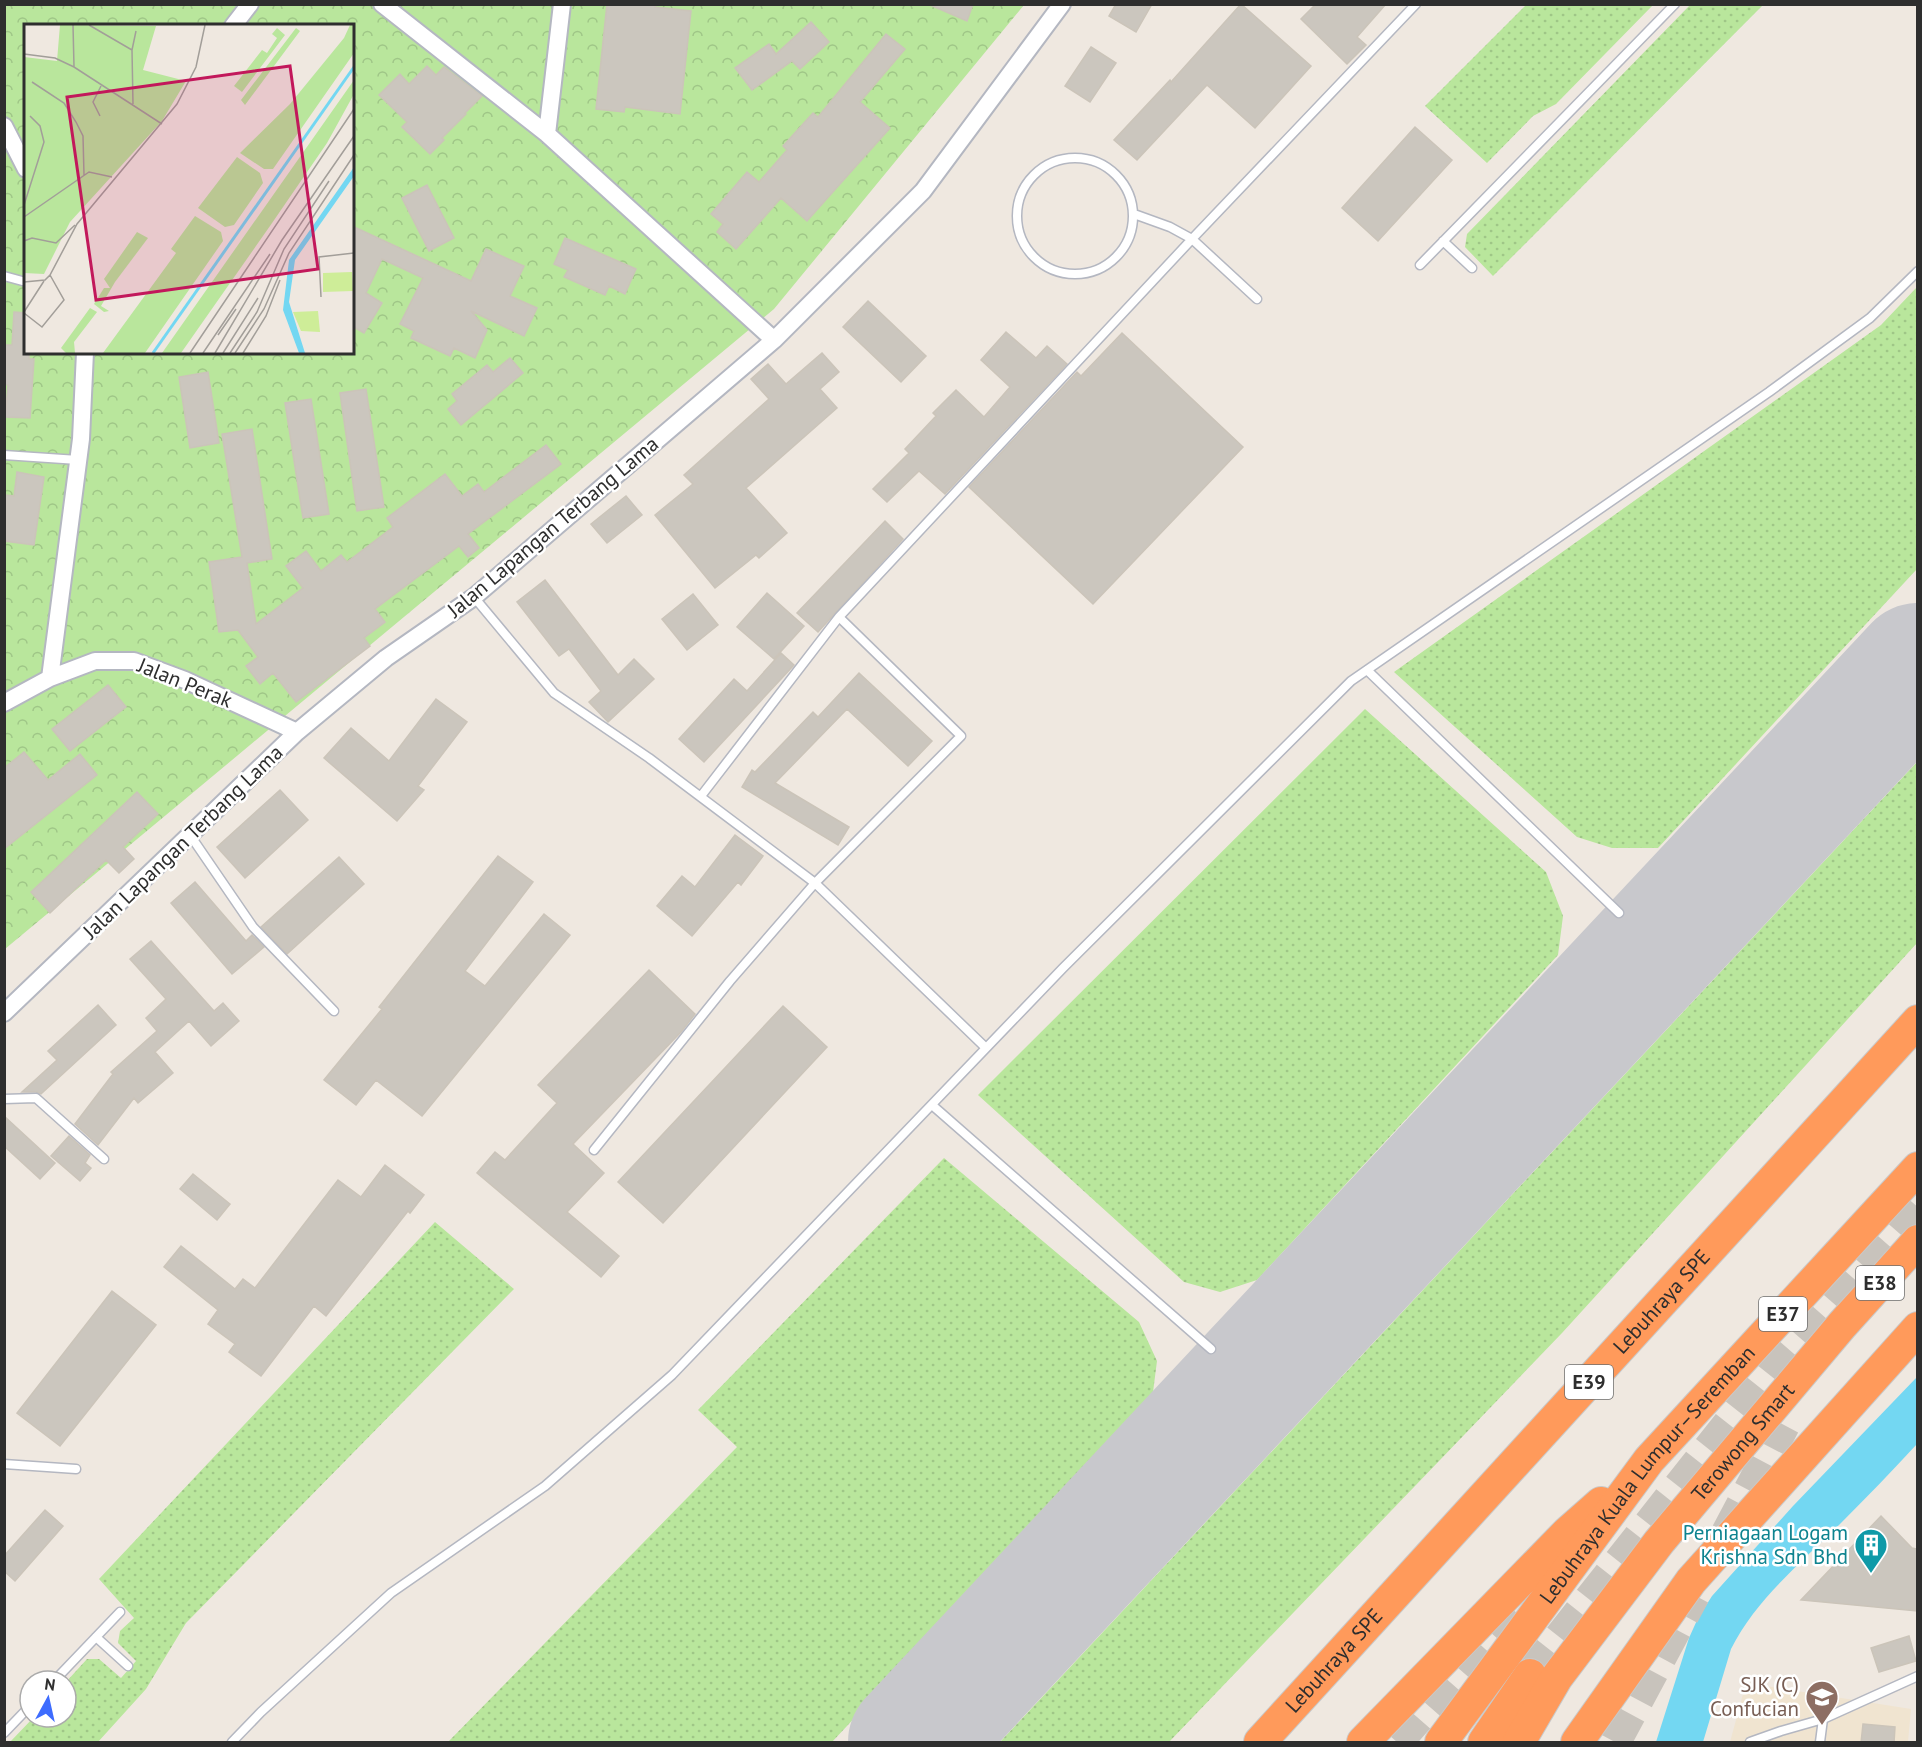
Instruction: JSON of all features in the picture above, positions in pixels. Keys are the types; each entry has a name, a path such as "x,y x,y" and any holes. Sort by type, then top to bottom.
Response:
{"highway":[{"name":"Lebuhraya SPE","path":"1260,1743 1917,1021"},
{"name":"Lebuhraya SPE","path":"1277,1743 1917,1041"},
{"name":"Lebuhraya Kuala Lumpur–Seremban","path":"1441,1743 1649,1460 1917,1168"},
{"name":"Terowong Smart","path":"1519,1743 1557,1677 1659,1542 1842,1325 1917,1241"},
{"path":"1784,1425 1842,1325"},
{"path":"1577,1743 1691,1581 1917,1328"},
{"path":"1363,1743 1567,1533 1649,1460"},
{"path":"1484,1743 1530,1675"}],"street":[{"path":"235,24 250,4"},
{"path":"382,4 547,134 774,340"},
{"path":"547,134 562,4"},
{"name":"Jalan Lapangan Terbang Lama","path":"4,1013 297,732 386,658 474,597 774,340 923,191 1062,4"},
{"path":"4,126 24,165"},
{"path":"50,678 83,415 85,354"},
{"name":"Jalan Perak","path":"4,703 50,678 95,661 134,661 185,680 297,732"}],"lane":[{"path":"701,796 838,617 1416,4"},
{"path":"1420,265 1675,4"},
{"path":"1071,157 1091,159 1109,168 1124,183 1130,194 1134,214 1129,240 1119,255 1103,267 1085,274 1065,274 1048,268 1032,256 1023,245 1016,226 1018,198 1025,183 1040,168 1051,162 1071,157"},
{"path":"1134,214 1170,227 1192,239 1257,298"},
{"path":"1443,241 1472,268"},
{"path":"232,1743 261,1712 391,1593 545,1486 672,1375 987,1048 1351,681 1769,392 1870,318 1917,271"},
{"path":"4,276 24,281"},
{"path":"4,455 78,460"},
{"path":"474,597 554,693 650,758 815,883 987,1048"},
{"path":"594,1150 730,981 815,883 961,736 838,617"},
{"path":"1367,670 1619,913"},
{"path":"190,834 253,927 334,1011"},
{"path":"4,1099 36,1098 104,1159"},
{"path":"932,1105 1211,1349"},
{"path":"4,1464 76,1469"},
{"path":"66,1669 120,1612"},
{"path":"96,1638 128,1666"},
{"path":"1750,1743 1823,1719 1917,1676"},
{"path":"4,1733 18,1718"},
{"path":"1820,1743 1823,1719"}],"shaded area":[{"name":"SJK (C) Confucian","path":"1746,1683 1911,1709 1908,1742 1730,1742"}],"green space":[{"path":"1527,4 1653,5 1556,104 1533,116 1487,163 1425,106"},
{"path":"5,5 1024,5 774,309 5,949"},
{"path":"1690,5 1763,5 1493,276 1465,247 1467,234"},
{"path":"1917,287 1917,569 1658,848 1612,848 1577,837 1394,672 1881,325"},
{"path":"1365,709 1546,872 1563,916 1558,955 1257,1280 1220,1292 1184,1282 978,1095"},
{"path":"1917,762 1917,943 1562,1333 1169,1742 1000,1742"},
{"path":"944,1158 1139,1322 1157,1361 1152,1400 832,1742 448,1742 737,1447 698,1410"},
{"path":"435,1222 514,1289 186,1623 146,1689 98,1742 10,1742 22,1729 78,1729 78,1669 87,1659 99,1659 121,1678 136,1661 118,1643 120,1631 134,1618 99,1579"}],"water":[{"path":"1917,1377 1917,1444 1780,1582 1753,1614 1731,1649 1703,1742 1656,1742 1689,1638 1712,1596 1793,1506"}],"building":[{"path":"607,4 656,4 655,7 691,11 680,114 625,107 624,112 596,109"},
{"path":"928,4 973,4 967,21"},
{"path":"1116,4 1152,4 1136,32 1109,16"},
{"path":"1241,4 1311,66 1255,128 1207,85 1137,160 1114,140 1170,80 1171,82"},
{"path":"1316,4 1386,4 1357,37 1366,45 1347,64 1301,19"},
{"path":"811,22 829,42 800,69 792,61 752,90 735,68 769,44 776,54"},
{"path":"886,34 905,49 860,102 890,128 807,221 781,198 736,249 717,232 723,224 711,214 747,172 759,182 787,150 783,146 813,113 818,117"},
{"path":"1091,47 1116,63 1090,102 1065,86"},
{"path":"427,66 436,75 444,67 482,96 430,154 402,127 407,122 379,95 400,74 409,84"},
{"path":"1415,127 1452,160 1378,241 1342,208"},
{"path":"427,185 454,238 429,251 402,198"},
{"path":"354,227 471,281 486,249 524,266 510,296 537,308 524,336 471,311 487,330 475,358 454,348 450,356 411,338 414,331 400,324 423,278 382,259 366,293 382,303 364,333 354,327"},
{"path":"565,238 636,269 625,294 609,286 605,295 564,277 568,270 554,264"},
{"path":"868,301 926,356 901,382 843,327"},
{"path":"14,312 24,313 24,354 29,354 29,359 34,359 30,418 5,417 8,385 4,384 4,345 12,345"},
{"path":"1006,332 1036,358 1047,346 1067,364 945,494 919,471 887,502 873,489 909,453 905,449 936,416 933,413 956,390 984,417 1010,387 981,360"},
{"path":"1122,333 1243,447 1093,604 969,487 1077,372 1081,376"},
{"path":"822,353 839,372 820,389 837,408 746,488 787,533 759,558 756,555 715,588 655,515 693,484 684,475 769,399 751,379 768,364 786,384"},
{"path":"510,358 523,373 461,425 448,409 457,401 452,394 487,365 493,372"},
{"path":"208,372 219,443 190,448 179,377"},
{"path":"366,389 384,507 357,511 340,393"},
{"path":"311,399 329,514 303,518 285,403"},
{"path":"252,429 272,559 247,563 256,624 303,588 286,566 306,551 321,571 341,555 347,562 393,527 387,518 445,474 462,496 478,484 484,492 546,445 561,464 468,534 479,548 468,557 459,546 375,609 385,622 364,638 370,646 296,702 273,673 260,684 246,666 258,657 238,630 219,632 209,562 242,557 222,434"},
{"path":"17,472 44,477 34,545 4,541 4,500 6,495 14,496"},
{"path":"626,496 642,515 607,543 591,524"},
{"path":"885,521 903,539 818,632 797,613"},
{"path":"545,580 618,675 634,659 654,679 608,722 589,702 601,691 569,649 559,656 517,602"},
{"path":"767,593 804,626 774,659 737,627"},
{"path":"693,594 718,625 687,650 662,619"},
{"path":"781,653 794,665 704,762 679,739 734,679 747,691"},
{"path":"859,673 932,741 908,766 847,709 775,783 849,827 838,845 742,787 752,770 755,772 813,712 818,717"},
{"path":"108,685 126,707 70,751 52,729"},
{"path":"436,699 467,722 418,786 424,790 397,821 324,758 351,728 389,761"},
{"path":"24,752 48,780 80,754 97,775 4,849 4,768"},
{"path":"280,790 308,820 245,878 217,847"},
{"path":"137,792 158,814 123,847 134,859 119,873 106,860 50,913 31,892"},
{"path":"735,835 763,856 741,885 738,882 692,936 657,906 682,876 695,887"},
{"path":"498,856 533,882 465,971 485,986 544,914 570,935 422,1116 376,1080 356,1105 324,1080 382,1009 379,1007"},
{"path":"339,857 364,884 287,954 261,927"},
{"path":"195,882 246,941 252,935 264,947 232,974 171,903"},
{"path":"151,941 214,1011 223,1003 239,1021 211,1046 189,1021 155,1052 173,1073 138,1103 134,1098 98,1145 75,1124 113,1074 111,1072 157,1031 146,1018 166,999 130,959"},
{"path":"649,970 695,1014 681,1032 573,1144 604,1173 567,1212 619,1256 601,1277 477,1173 495,1152 505,1160 557,1103 538,1085"},
{"path":"98,1005 116,1025 41,1094 22,1092 57,1060 48,1051"},
{"path":"783,1006 827,1047 663,1223 618,1182"},
{"path":"4,1116 55,1163 40,1179 4,1146"},
{"path":"69,1136 90,1155 85,1163 91,1168 80,1181 51,1156"},
{"path":"385,1165 424,1195 410,1213 408,1211 326,1316 314,1306 261,1376 229,1352 235,1344 208,1324 218,1310 164,1267 181,1246 235,1289 243,1279 255,1288 338,1180 361,1197"},
{"path":"193,1174 230,1204 217,1220 180,1189"},
{"path":"112,1291 156,1325 60,1446 17,1413"},
{"path":"45,1510 63,1526 15,1581 4,1571 4,1556"},
{"name":"Perniagaan Logam Krishna Sdn Bhd","path":"1881,1516 1912,1548 1917,1549 1917,1611 1801,1600"},
{"path":"1909,1636 1916,1661 1879,1672 1871,1648"},
{"path":"1863,1724 1895,1727 1894,1743 1861,1743"}],"runway":[{"path":"912,1742 1918,667"}],"tunnel":[{"path":"1530,1675 1771,1370 1918,1202"},
{"path":"1727,1533 1784,1425"},
{"path":"1397,1742 1537,1583"},
{"path":"1615,1742 1694,1595"}],"place":[{"name":"Perniagaan Logam Krishna Sdn Bhd","path":"1871,1574"},
{"name":"SJK (C) Confucian","path":"1822,1726"}]}
